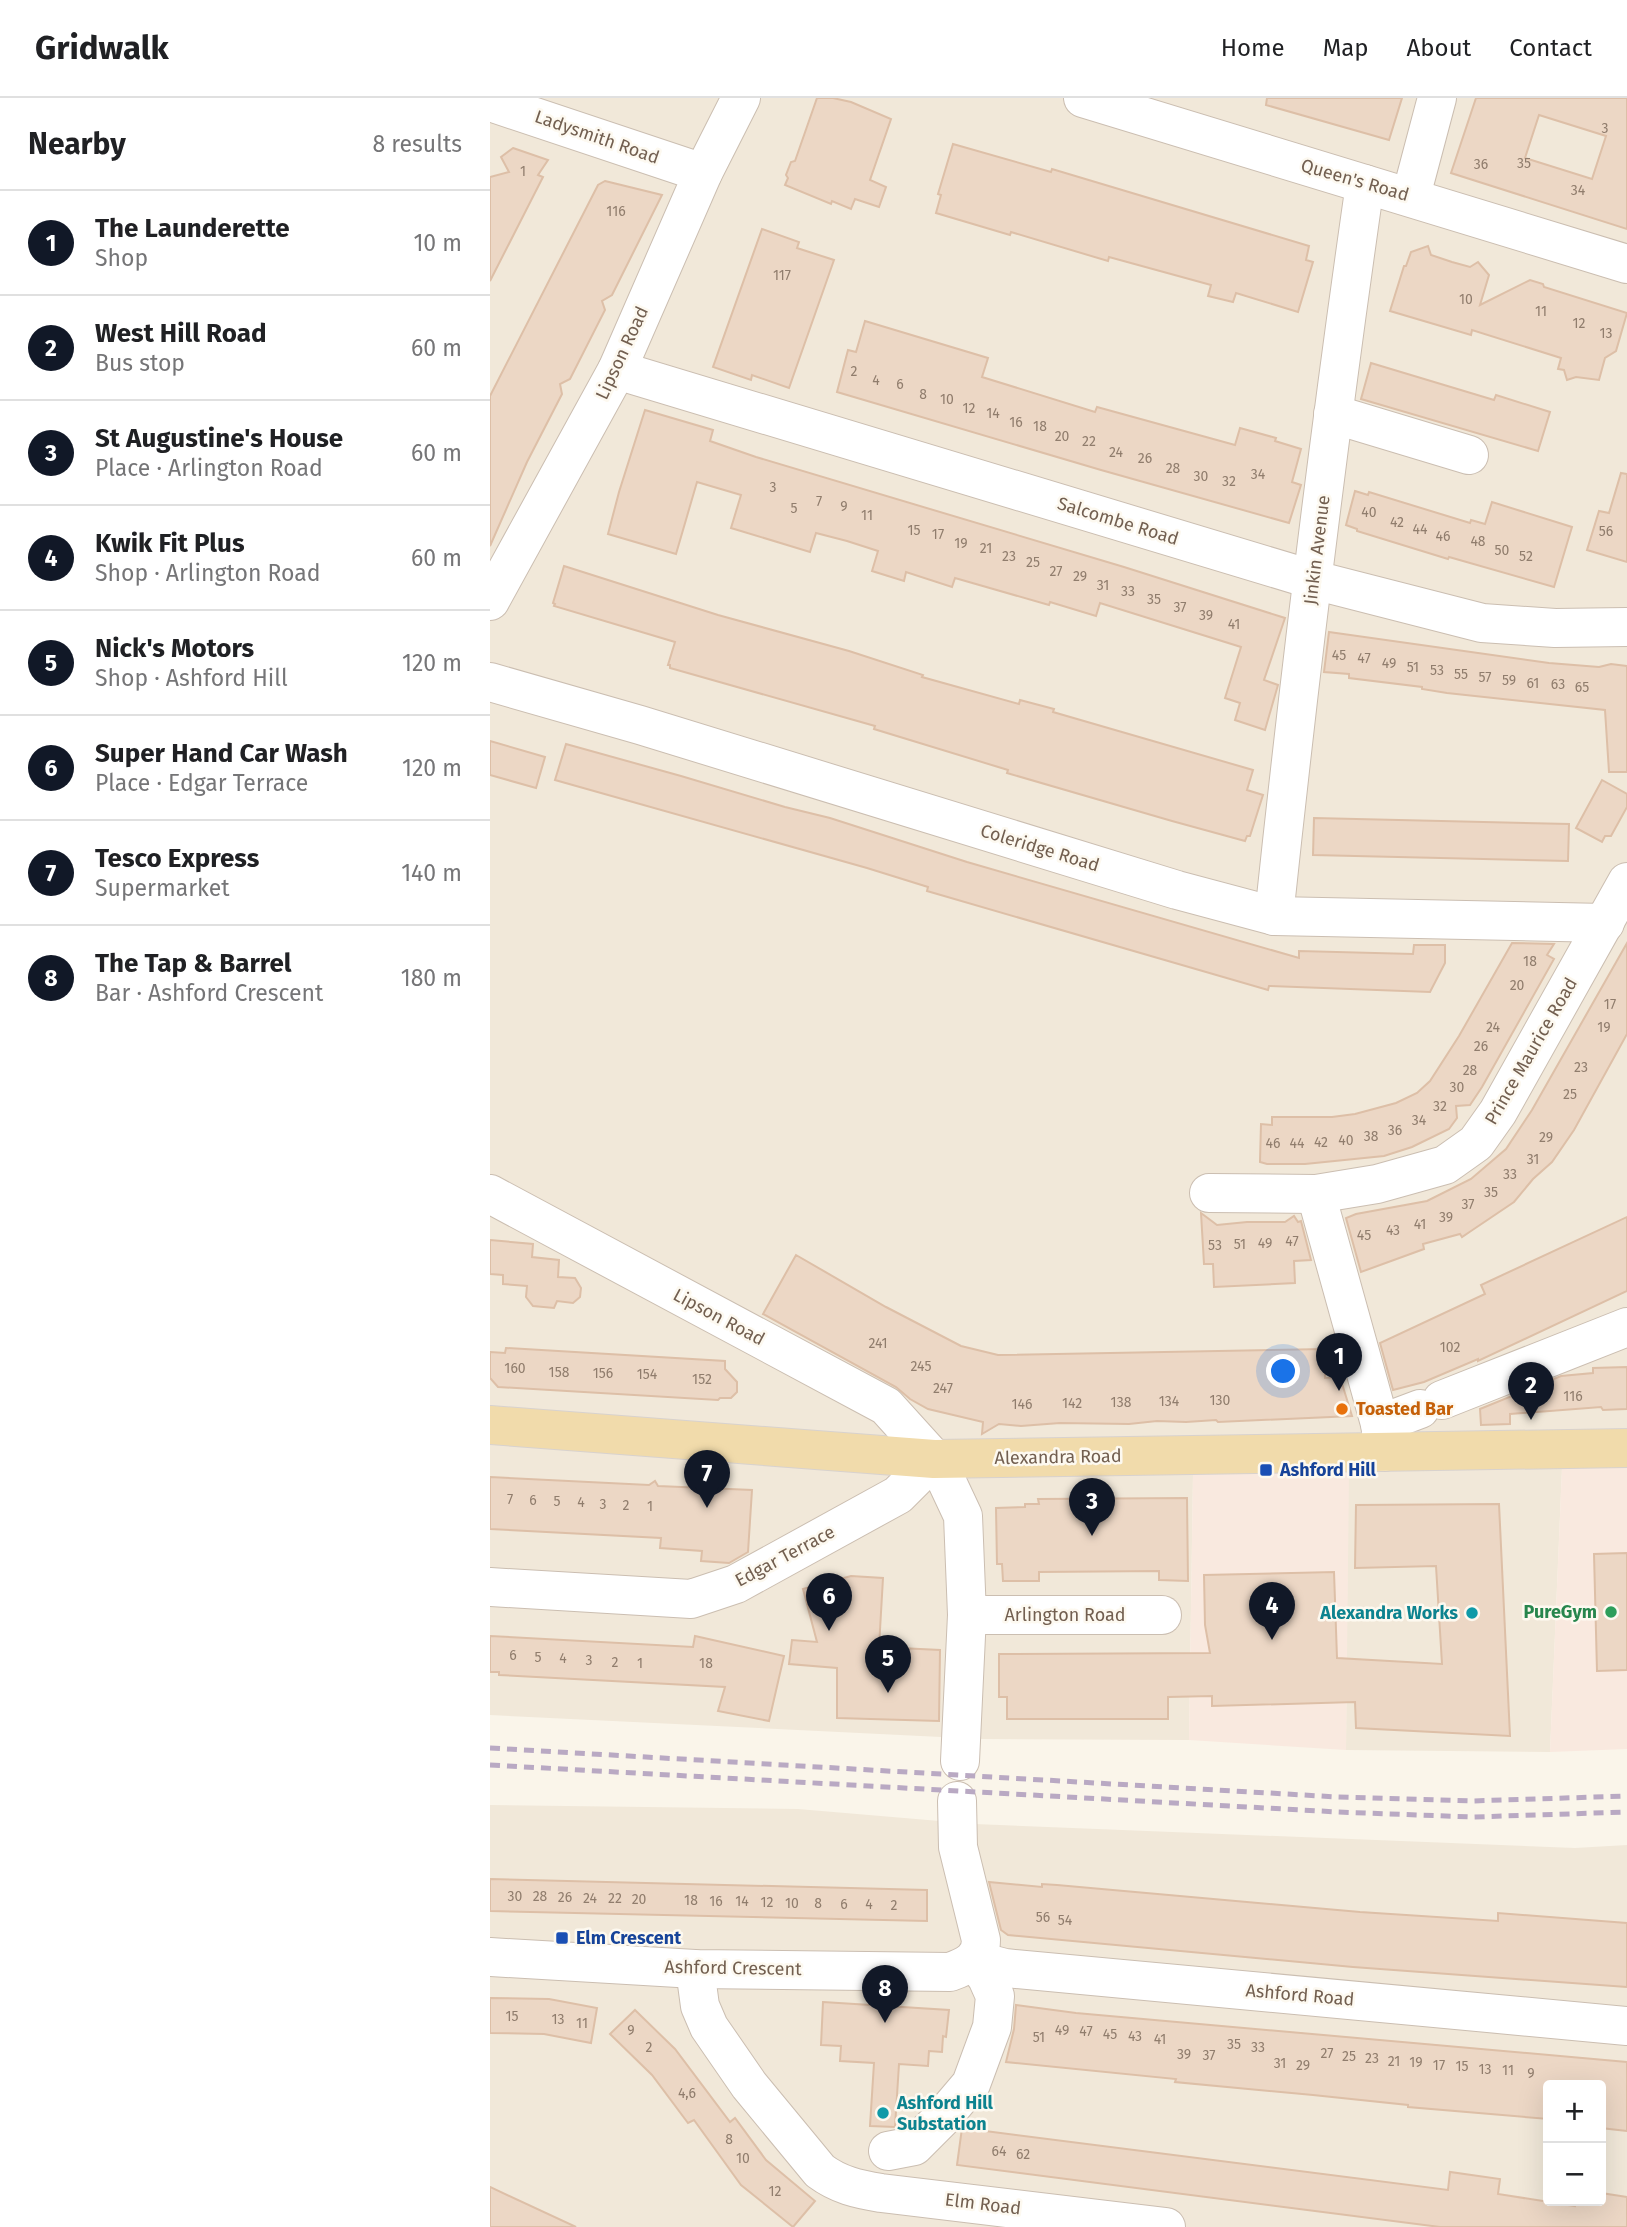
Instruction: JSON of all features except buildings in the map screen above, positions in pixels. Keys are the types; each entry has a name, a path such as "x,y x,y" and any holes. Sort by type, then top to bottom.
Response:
{"main road":[{"name":"Alexandra Road","path":"490,1426 934,1459 1382,1438 1627,1448"}],"street":[{"name":"Lipson Road","path":"490,601 617,370 703,173 741,98"},
{"name":"Queen's Road","path":"1083,98 1627,264"},
{"path":"1410,197 1437,98"},
{"name":"Ladysmith Road","path":"491,105 703,173"},
{"name":"Jinkin Avenue","path":"1274,916 1333,414 1365,184"},
{"name":"Salcombe Road","path":"617,370 1314,580 1482,623 1555,628 1627,627"},
{"path":"1333,414 1469,455"},
{"name":"Coleridge Road","path":"490,682 640,725 1177,890 1274,916 1605,923"},
{"name":"Prince Maurice Road","path":"1209,1193 1316,1194 1377,1184 1445,1165 1476,1143 1498,1112 1627,881"},
{"name":"Lipson Road","path":"490,1194 886,1406 934,1459"},
{"path":"1316,1194 1382,1438 1431,1405 1627,1327"},
{"path":"934,1459 963,1516 967,1615 960,1761"},
{"name":"Edgar Terrace","path":"490,1587 691,1599 736,1584 898,1495 934,1459"},
{"name":"Arlington Road","path":"967,1615 1162,1615"},
{"path":"888,2151 905,2149 923,2138 971,2084 992,2027 995,1996 987,1978 974,1961 981,1949 981,1940 958,1847 957,1801"},
{"name":"Ashford Crescent","path":"490,1957 695,1969 950,1972 974,1961"},
{"name":"Ashford Road","path":"974,1961 1018,1969 1627,2026"},
{"name":"Elm Road","path":"695,1969 700,2007 709,2027 749,2085 820,2171 843,2185 974,2215 1166,2227"}],"shaded area":[{"path":"490,98 1627,98 1627,1468 1562,1468 1550,1752 1346,1750 1348,1472 1193,1474 1189,1740 982,1739 490,1715"},
{"path":"1562,1468 1627,1468 1627,1749 1550,1752"},
{"path":"1349,1472 1346,1750 1189,1740 1193,1474"},
{"path":"490,1805 798,1809 975,1824 1575,1848 1627,1845 1627,2227 490,2227"}],"railway":[{"path":"490,1748 1338,1797 1472,1801 1627,1796"},
{"path":"490,1765 1338,1812 1474,1817 1627,1812"}],"place":[{"name":"The Launderette","path":"1339,1391"},
{"name":"Toasted Bar","path":"1342,1409"},
{"name":"West Hill Road","path":"1531,1420"},
{"name":"Ashford Hill","path":"1266,1470"},
{"name":"Tesco Express","path":"707,1508"},
{"name":"St Augustine's House","path":"1092,1536"},
{"name":"PureGym","path":"1611,1612"},
{"name":"Alexandra Works","path":"1472,1613"},
{"name":"Super Hand Car Wash","path":"829,1631"},
{"name":"Kwik Fit Plus","path":"1272,1640"},
{"name":"Nick's Motors","path":"888,1693"},
{"name":"Elm Crescent","path":"562,1938"},
{"name":"The Tap & Barrel","path":"885,2023"},
{"name":"Ashford Hill Substation","path":"883,2113"}]}
